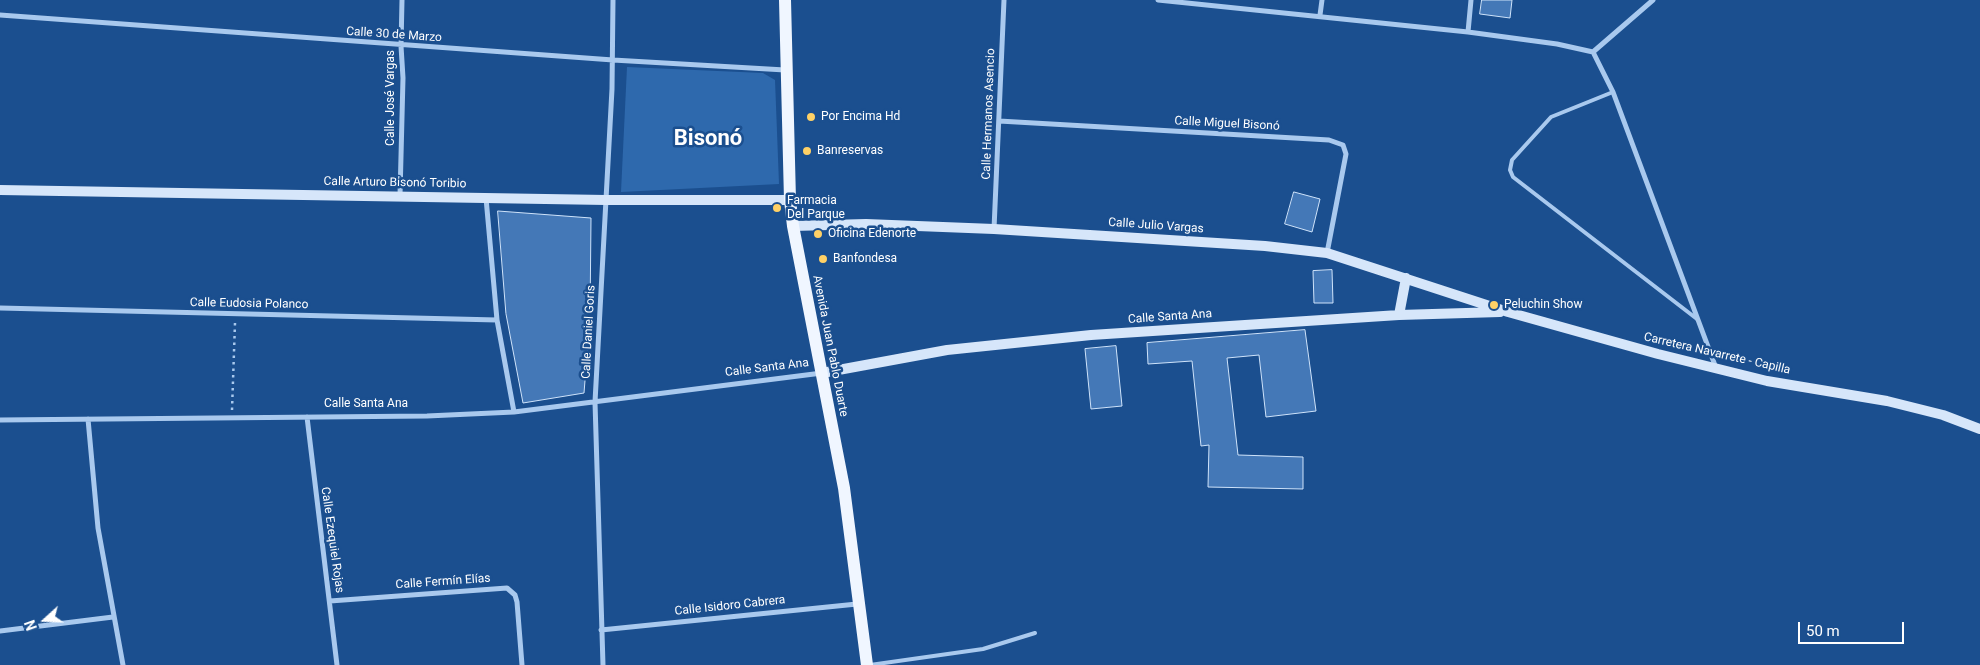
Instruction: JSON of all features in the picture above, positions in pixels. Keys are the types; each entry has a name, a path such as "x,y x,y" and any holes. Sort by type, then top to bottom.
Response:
{"main road":[{"name":"Avenida Juan Pablo Duarte","path":"785,0 790,200 793,226 844,488 869,665"},
{"name":"Calle Arturo Bisonó Toribio","path":"0,190 606,200 790,200"},
{"name":"Calle Julio Vargas","path":"793,226 866,224 994,229 1265,246 1327,253 1508,312"},
{"path":"1400,315 1406,278"},
{"name":"Calle Santa Ana","path":"822,373 947,350 1010,342 1400,315 1508,312"},
{"name":"Carretera Navarrete - Capilla","path":"1508,312 1716,369 1767,381 1887,402 1943,415 1980,428"}],"street":[{"name":"Calle José Vargas","path":"400,196 403,78 401,46 402,0"},
{"name":"Calle Daniel Goris","path":"603,665 596,402 613,60 613,0"},
{"name":"Calle Hermanos Asencio","path":"994,229 1004,0"},
{"path":"1158,0 1210,2 1468,32 1558,44 1593,52"},
{"path":"1320,15 1322,0"},
{"path":"1468,32 1471,0"},
{"path":"1593,52 1653,0"},
{"name":"Calle 30 de Marzo","path":"0,15 401,46 787,70"},
{"path":"1593,52 1613,92 1716,369"},
{"name":"Calle Miguel Bisonó","path":"999,121 1329,140 1343,145 1346,154 1327,253"},
{"path":"486,198 497,320 514,412"},
{"name":"Calle Eudosia Polanco","path":"0,308 497,320"},
{"name":"Calle Santa Ana","path":"0,420 427,416 514,412 822,373"},
{"name":"Calle Ezequiel Rojas","path":"307,417 337,665"},
{"path":"88,419 97,520 123,665"},
{"name":"Calle Fermín Elías","path":"330,601 507,588 515,595 517,602 522,665"},
{"name":"Calle Isidoro Cabrera","path":"601,630 860,603"},
{"path":"0,631 113,617"}],"lane":[{"path":"1613,92 1551,117 1512,160 1510,170 1513,178 1699,320"},
{"path":"869,665 983,649 1035,633"}],"path":[{"path":"232,419 235,314"}],"shaded area":[{"path":"627,67 763,73 775,80 779,184 621,192"}],"building":[{"path":"1482,0 1512,0 1510,18 1480,14"},
{"path":"1294,192 1320,199 1312,232 1285,224"},
{"path":"498,211 591,218 590,318 584,393 523,403 506,314"},
{"path":"1332,270 1333,303 1314,303 1313,271"},
{"path":"1305,330 1316,411 1266,417 1259,355 1227,358 1238,455 1303,457 1303,489 1208,487 1209,445 1201,446 1192,361 1148,364 1147,343"},
{"path":"1116,346 1122,406 1091,409 1085,349"}],"place":[{"name":"Por Encima Hd","path":"811,117"},
{"name":"Banreservas","path":"807,151"},
{"name":"Farmacia Del Parque","path":"777,208"},
{"name":"Oficina Edenorte","path":"818,234"},
{"name":"Banfondesa","path":"823,259"},
{"name":"Peluchin Show","path":"1494,305"}],"district":[{"name":"Bisonó","path":"708,139"}]}
